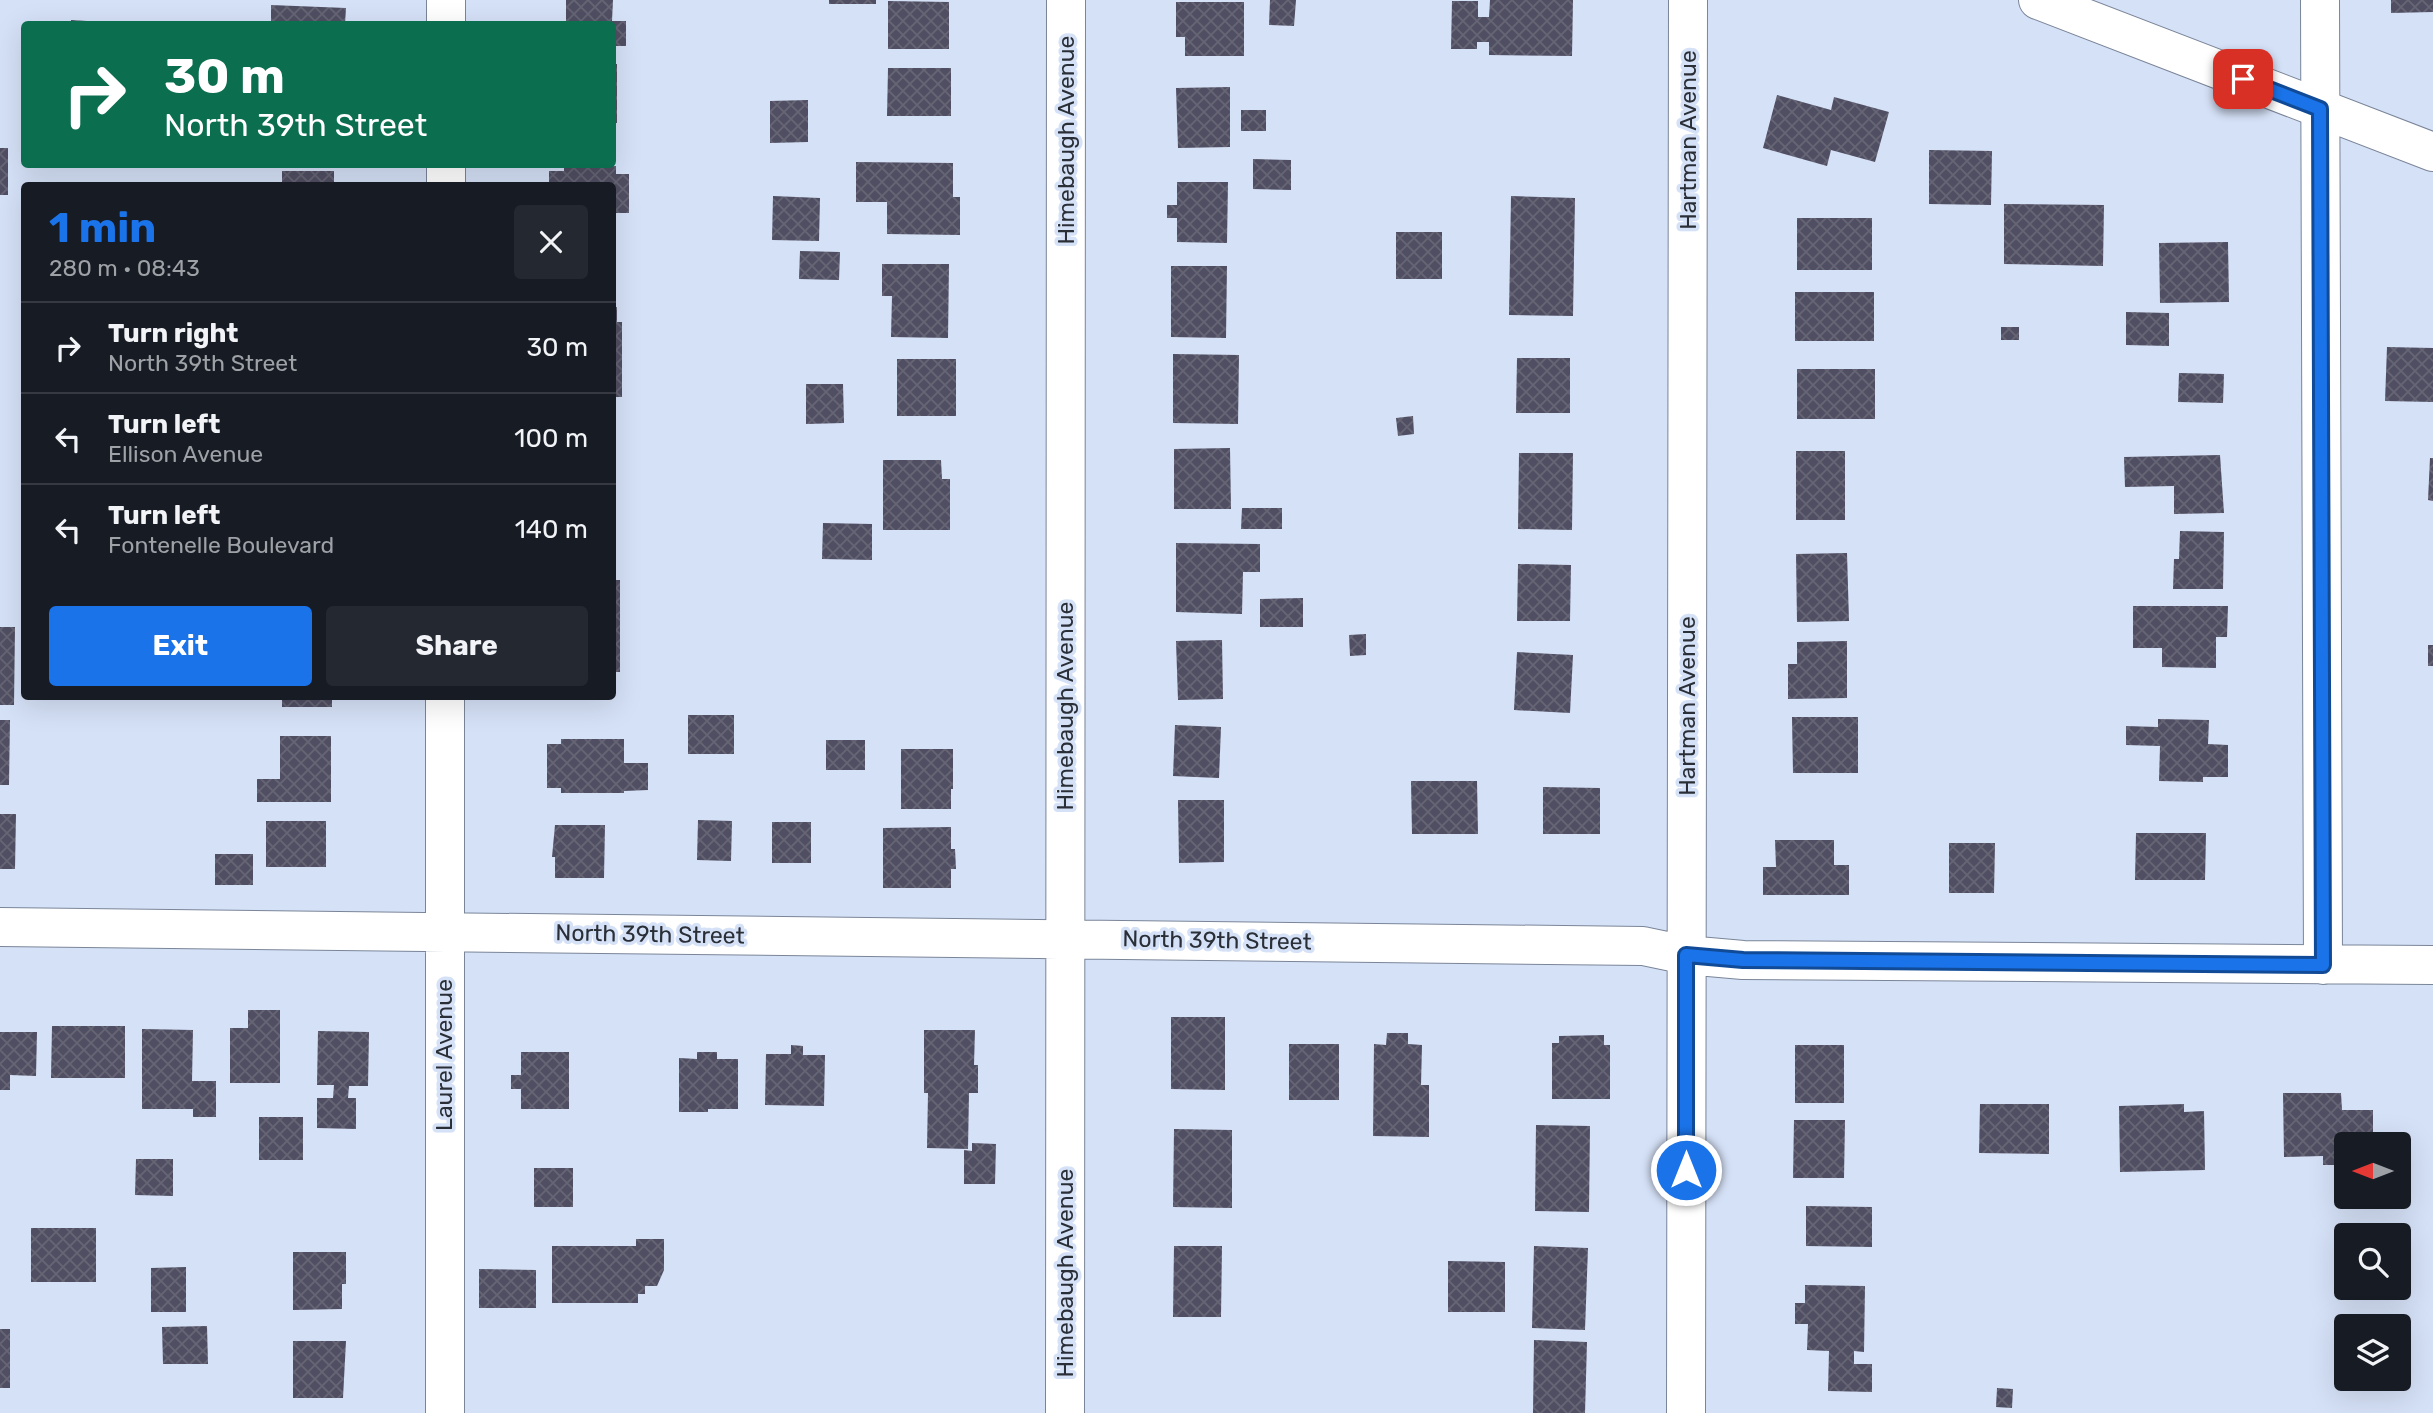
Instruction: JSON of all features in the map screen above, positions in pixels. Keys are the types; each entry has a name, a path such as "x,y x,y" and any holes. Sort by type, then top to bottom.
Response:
{"street":[{"path":"446,0 446,21"},
{"name":"Himebaugh Avenue","path":"1066,0 1066,1413"},
{"name":"Hartman Avenue","path":"1686,1413 1688,0"},
{"path":"2038,0 2433,152"},
{"path":"2320,0 2323,965"},
{"name":"Laurel Avenue","path":"445,700 445,1413"},
{"name":"North 39th Street","path":"0,927 1643,946 1686,955 1743,960 2433,965"}],"building":[{"path":"566,0 613,0 612,21 566,21"},
{"path":"829,0 876,0 876,4 829,4"},
{"path":"1270,0 1296,0 1294,26 1269,25"},
{"path":"1490,0 1573,0 1572,56 1489,55 1489,42 1477,42 1477,49 1451,49 1452,1 1478,1 1478,17 1489,17"},
{"path":"2391,0 2433,0 2433,12 2391,13"},
{"path":"888,1 949,2 949,49 888,49"},
{"path":"1176,2 1244,2 1244,56 1185,56 1185,37 1176,37"},
{"path":"271,5 346,8 345,21 271,21"},
{"path":"616,21 626,21 626,46 616,46"},
{"path":"616,64 617,64 616,123"},
{"path":"888,68 951,68 951,116 887,116"},
{"path":"1230,87 1230,147 1178,148 1176,88"},
{"path":"1777,95 1831,110 1834,97 1889,112 1875,162 1831,150 1827,166 1763,148"},
{"path":"808,100 808,142 770,143 770,101"},
{"path":"1241,110 1266,110 1266,131 1241,131"},
{"path":"0,148 8,148 8,195 0,195"},
{"path":"1929,150 1992,151 1991,205 1929,204"},
{"path":"1253,159 1291,160 1291,190 1253,189"},
{"path":"856,162 953,163 953,197 960,197 960,235 887,234 887,202 856,202"},
{"path":"564,168 616,168 616,174 629,174 629,213 616,213 616,182 549,182 549,171 564,171"},
{"path":"282,171 334,171 334,182 282,182"},
{"path":"1177,182 1228,182 1227,243 1177,242 1177,218 1167,218 1167,205 1177,205"},
{"path":"773,196 820,198 819,241 772,240"},
{"path":"1511,196 1575,198 1573,316 1509,315"},
{"path":"2004,204 2104,205 2103,266 2004,264"},
{"path":"1797,218 1872,218 1872,270 1797,270"},
{"path":"1396,232 1442,232 1442,279 1396,279"},
{"path":"2228,242 2229,302 2160,303 2159,243"},
{"path":"800,251 840,252 839,280 799,279"},
{"path":"882,264 949,264 948,338 891,337 892,296 882,296"},
{"path":"1171,266 1227,266 1226,338 1171,337"},
{"path":"1795,292 1874,292 1874,341 1795,341"},
{"path":"616,307 617,322 622,322 622,397 616,397"},
{"path":"2126,312 2169,313 2169,346 2126,345"},
{"path":"2001,327 2019,327 2019,340 2001,340"},
{"path":"2387,347 2433,348 2433,402 2385,401"},
{"path":"1173,354 1239,355 1238,424 1173,423"},
{"path":"1517,358 1570,358 1570,413 1516,413"},
{"path":"897,359 956,359 956,416 897,416"},
{"path":"1797,369 1875,369 1875,419 1797,419"},
{"path":"2179,373 2224,374 2223,403 2178,402"},
{"path":"806,384 843,384 844,423 806,424"},
{"path":"1413,416 1414,434 1398,436 1396,418"},
{"path":"1230,448 1231,509 1174,509 1174,449"},
{"path":"1796,451 1845,451 1845,520 1796,520"},
{"path":"1519,453 1573,453 1572,530 1518,529"},
{"path":"2220,455 2224,513 2174,514 2174,486 2125,487 2124,457"},
{"path":"2430,458 2433,458 2433,501 2428,500"},
{"path":"883,460 941,460 942,479 950,479 950,530 883,530"},
{"path":"1242,508 1282,508 1282,529 1241,529"},
{"path":"823,523 872,524 872,560 822,559"},
{"path":"2180,531 2224,532 2223,589 2173,589 2174,559 2179,559"},
{"path":"1176,543 1260,544 1260,572 1243,572 1242,614 1176,612"},
{"path":"1847,553 1849,621 1797,622 1796,554"},
{"path":"1518,564 1571,565 1570,621 1517,621"},
{"path":"616,580 620,580 620,672 616,672"},
{"path":"1303,598 1303,627 1260,627 1260,599"},
{"path":"2133,606 2228,606 2227,637 2216,637 2216,668 2162,667 2162,648 2133,648"},
{"path":"0,627 15,627 14,705 0,705"},
{"path":"1366,634 1366,655 1350,656 1349,635"},
{"path":"1222,640 1223,699 1178,700 1176,641"},
{"path":"1847,641 1847,698 1788,699 1788,664 1797,664 1797,642"},
{"path":"2428,645 2433,645 2433,666 2428,666"},
{"path":"1517,652 1573,655 1570,713 1514,710"},
{"path":"282,700 332,700 332,707 282,707"},
{"path":"688,715 734,715 734,754 688,754"},
{"path":"1792,717 1858,717 1858,773 1793,773"},
{"path":"2158,719 2209,720 2208,744 2228,745 2228,777 2203,777 2203,782 2159,781 2160,746 2126,745 2126,726 2158,727"},
{"path":"0,720 10,720 9,785 0,785"},
{"path":"1175,725 1221,727 1219,778 1173,776"},
{"path":"280,736 331,736 331,802 257,802 257,779 280,779"},
{"path":"561,739 624,739 624,763 648,763 648,790 624,793 561,793 561,788 547,788 547,744 561,744"},
{"path":"826,740 865,740 865,770 826,770"},
{"path":"901,749 953,749 951,809 901,809"},
{"path":"1411,781 1477,781 1478,834 1412,834"},
{"path":"1543,787 1600,788 1600,834 1543,834"},
{"path":"1178,800 1224,800 1224,862 1179,863"},
{"path":"0,814 16,814 15,869 0,869"},
{"path":"698,820 732,821 731,861 697,860"},
{"path":"266,821 326,821 326,867 266,867"},
{"path":"772,822 811,822 811,863 772,863"},
{"path":"555,825 605,825 604,878 555,878 555,857 552,857"},
{"path":"951,827 951,849 955,849 956,869 951,869 951,888 883,888 883,828"},
{"path":"2136,833 2206,833 2205,880 2135,880"},
{"path":"1775,840 1834,840 1834,865 1849,865 1849,895 1763,895 1763,867 1776,867"},
{"path":"1949,843 1995,843 1994,893 1949,893"},
{"path":"215,854 253,854 253,885 215,885"},
{"path":"248,1010 280,1010 280,1083 230,1083 230,1028 248,1028"},
{"path":"1171,1017 1225,1017 1225,1090 1171,1089"},
{"path":"52,1026 125,1026 125,1078 51,1078"},
{"path":"142,1029 193,1030 192,1081 216,1081 216,1117 193,1117 193,1109 142,1109"},
{"path":"924,1030 975,1030 974,1065 978,1065 978,1093 969,1093 968,1149 927,1148 928,1093 924,1093"},
{"path":"318,1031 369,1032 368,1086 349,1086 348,1098 356,1098 356,1129 317,1128 317,1098 333,1098 334,1085 317,1085"},
{"path":"0,1032 37,1032 36,1076 10,1075 10,1090 0,1090"},
{"path":"1387,1033 1408,1033 1408,1044 1422,1045 1421,1085 1429,1085 1429,1137 1373,1136 1374,1044 1386,1045"},
{"path":"1604,1035 1604,1045 1610,1045 1610,1099 1552,1099 1552,1043 1559,1043 1559,1036"},
{"path":"1289,1044 1339,1044 1339,1100 1289,1100"},
{"path":"791,1045 803,1046 803,1055 825,1055 824,1106 765,1105 766,1054 791,1054"},
{"path":"1795,1045 1844,1045 1844,1103 1795,1103"},
{"path":"521,1052 569,1052 569,1109 521,1109 521,1089 511,1089 511,1075 521,1075"},
{"path":"697,1052 717,1052 717,1059 738,1059 738,1109 679,1112 679,1058 697,1059"},
{"path":"2283,1093 2341,1093 2342,1110 2373,1110 2373,1132 2334,1132 2334,1165 2323,1165 2323,1156 2284,1157"},
{"path":"1980,1104 2049,1104 2049,1154 1979,1153"},
{"path":"2184,1104 2184,1112 2204,1111 2205,1170 2120,1172 2119,1106"},
{"path":"259,1117 303,1117 303,1160 259,1160"},
{"path":"1794,1120 1845,1120 1844,1178 1793,1178"},
{"path":"1536,1125 1590,1126 1589,1212 1535,1211"},
{"path":"1174,1129 1232,1130 1232,1208 1173,1207"},
{"path":"972,1143 996,1144 995,1184 964,1184 964,1150 972,1151"},
{"path":"136,1159 173,1159 173,1196 135,1195"},
{"path":"534,1168 573,1168 573,1207 534,1207"},
{"path":"1806,1206 1872,1207 1872,1247 1806,1246"},
{"path":"31,1228 96,1228 96,1282 31,1282"},
{"path":"636,1239 664,1239 664,1270 657,1286 645,1286 645,1294 638,1294 638,1303 552,1303 552,1246 636,1246"},
{"path":"1174,1246 1222,1246 1221,1317 1173,1317"},
{"path":"1534,1246 1588,1248 1585,1330 1532,1328"},
{"path":"293,1252 346,1252 346,1284 342,1284 342,1309 293,1310"},
{"path":"1448,1261 1505,1262 1505,1312 1448,1312"},
{"path":"186,1267 186,1312 151,1312 151,1268"},
{"path":"479,1269 536,1270 536,1308 479,1308"},
{"path":"1805,1285 1865,1286 1864,1352 1854,1351 1854,1364 1872,1364 1872,1392 1828,1391 1829,1351 1807,1350 1808,1324 1795,1324 1795,1303 1805,1303"},
{"path":"207,1326 208,1364 163,1364 162,1327"},
{"path":"0,1329 10,1329 10,1388 0,1388"},
{"path":"1534,1340 1587,1342 1585,1413 1533,1413"},
{"path":"293,1341 346,1341 343,1398 293,1398"},
{"path":"1997,1388 2013,1389 2012,1408 1996,1407"}],"route":[{"path":"1686,1170 1686,955 1743,960 2323,965 2320,109 2243,79"}]}
